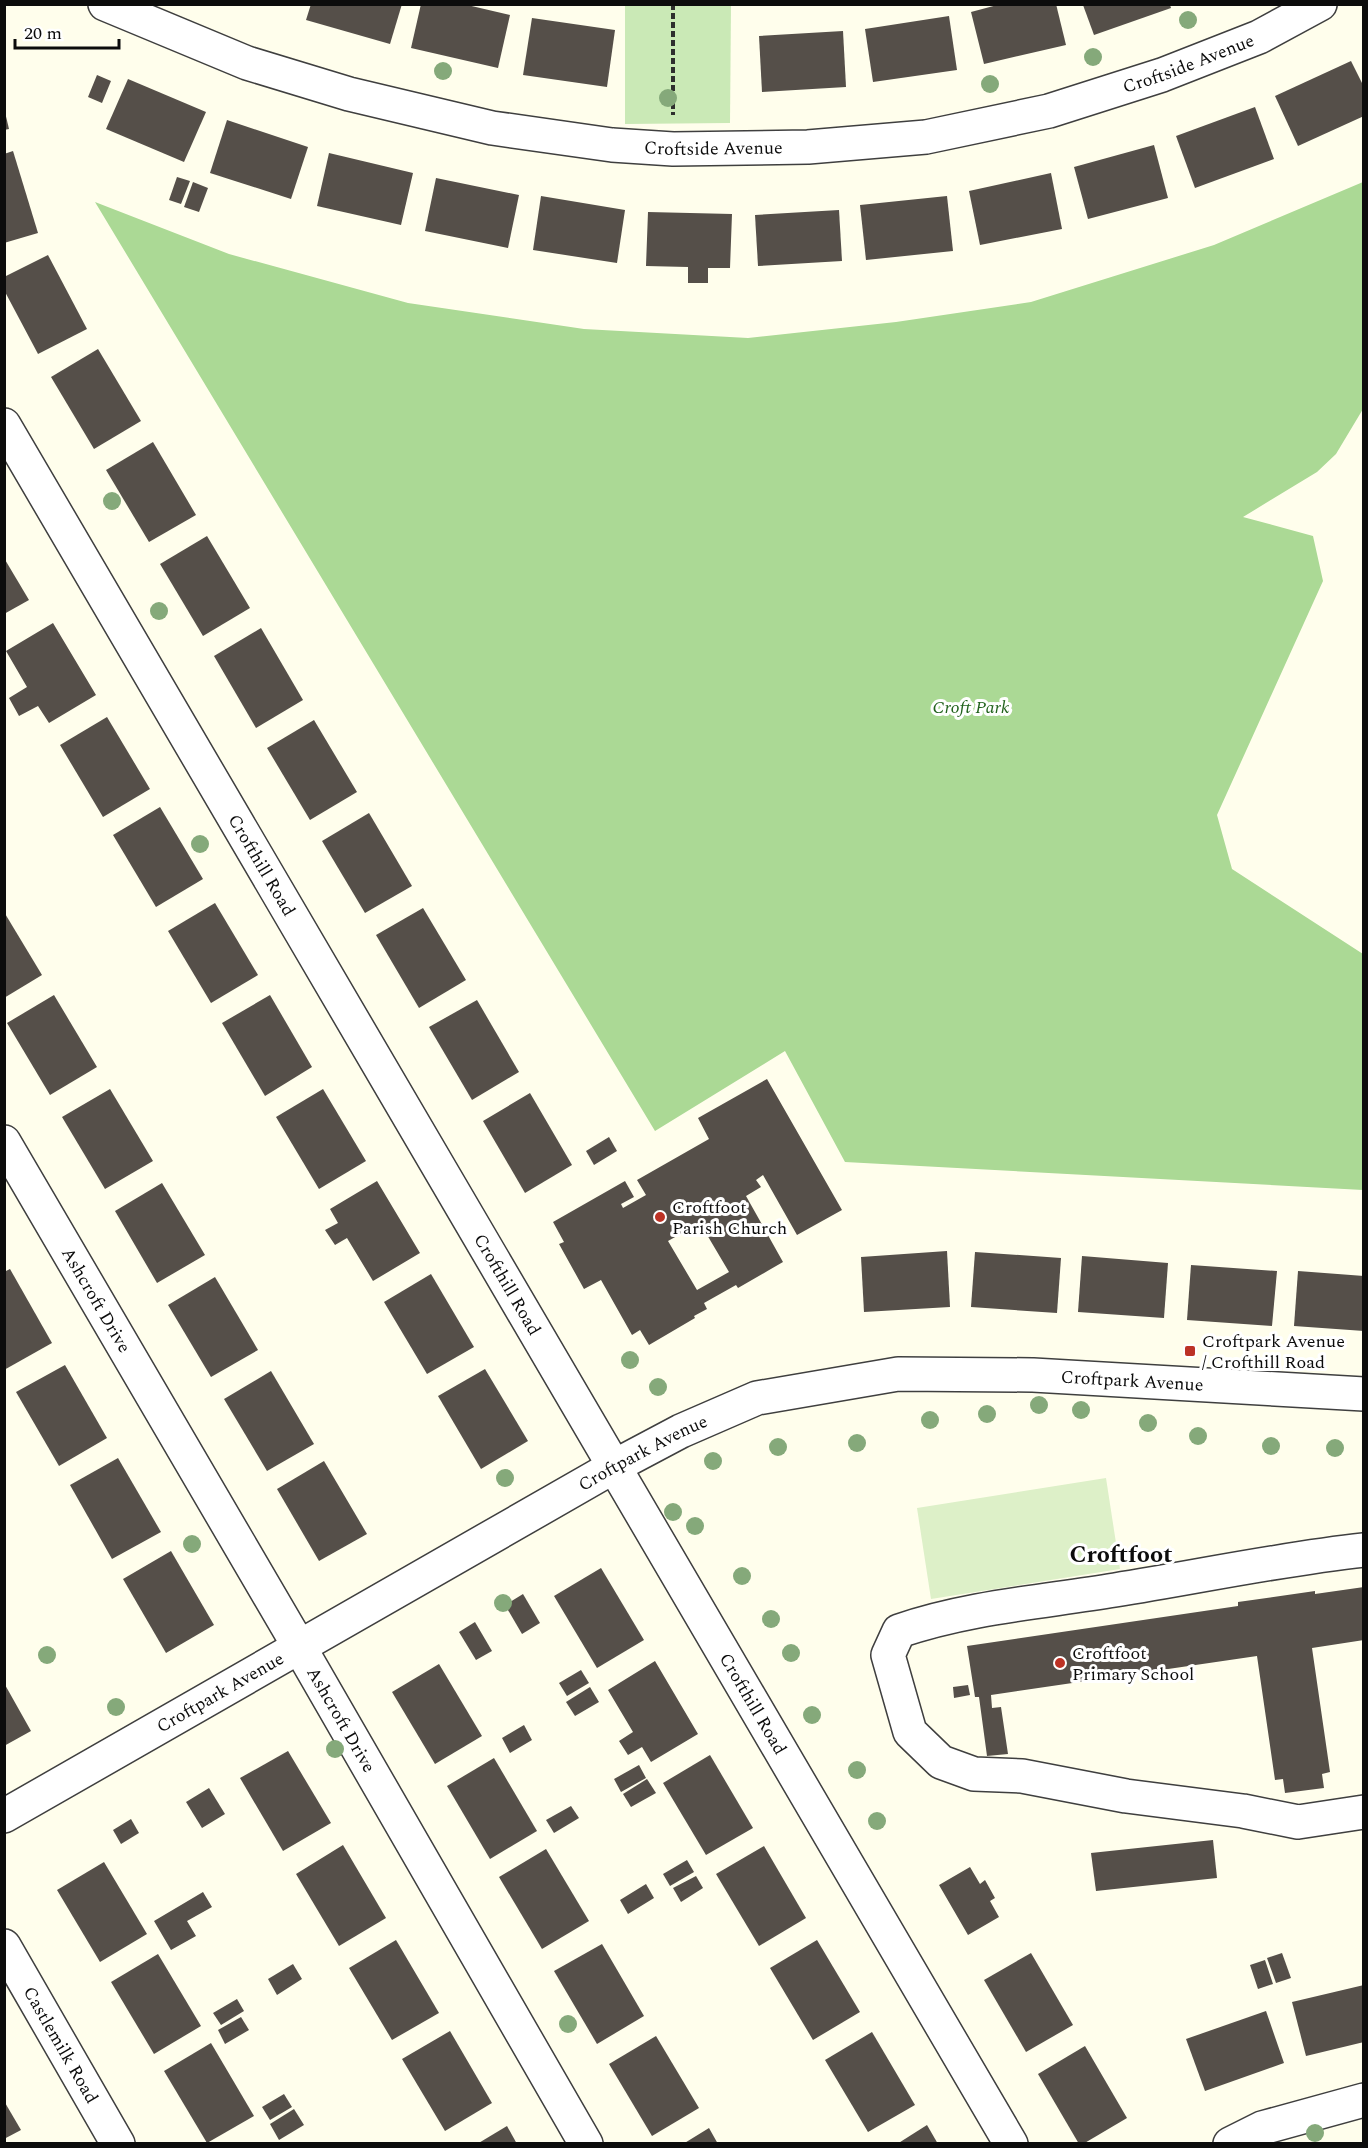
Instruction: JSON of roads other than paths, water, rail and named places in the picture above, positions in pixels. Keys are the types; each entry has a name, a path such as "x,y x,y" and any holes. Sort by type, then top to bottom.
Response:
{"street":[{"name":"Croftside Avenue","path":"105,4 247,63 349,94 492,128 612,145 673,149 808,147 926,137 1049,111 1172,71 1259,37 1320,4"},
{"name":"Crofthill Road","path":"4,425 1011,2144"},
{"name":"Ashcroft Drive","path":"4,1142 300,1648 586,2144"},
{"name":"Croftpark Avenue","path":"4,1816 615,1466 681,1431 756,1398 898,1374 1033,1374 1364,1394"},
{"path":"1364,1550 1327,1554 1114,1591 1001,1606 926,1622 900,1631 888,1655 910,1732 941,1762 974,1774 1022,1776 1126,1796 1243,1811 1298,1822 1364,1812"},
{"name":"Castlemilk Road","path":"4,1946 118,2144"},
{"path":"1230,2144 1262,2128 1364,2100"}],"place":[{"name":"Croftfoot Parish Church","path":"660,1217"},
{"name":"Croftpark Avenue / Crofthill Road","path":"1190,1351"},
{"name":"Croftfoot Primary School","path":"1060,1663"}],"district":[{"name":"Croftfoot","path":"1121,1555"}],"park label":[{"name":"Croft Park","path":"971,707"}]}
